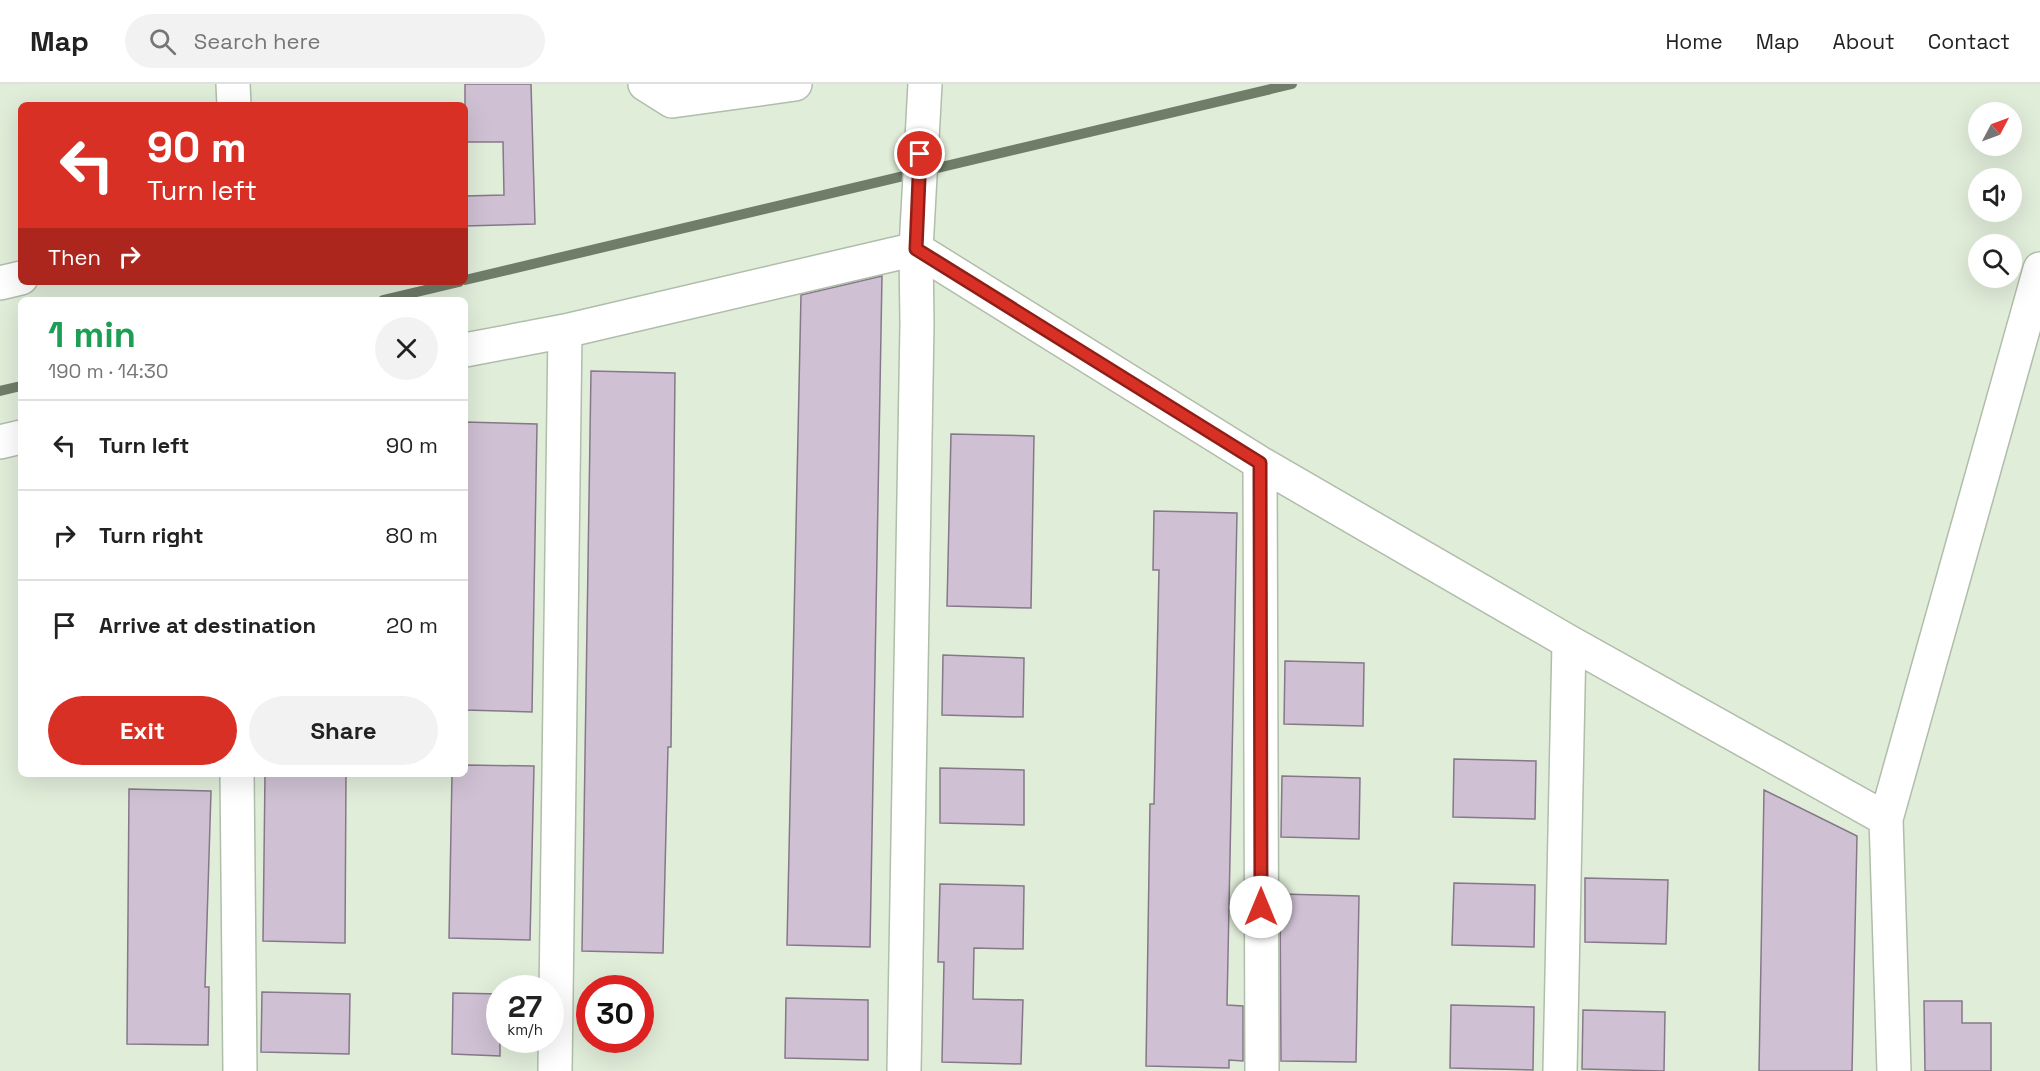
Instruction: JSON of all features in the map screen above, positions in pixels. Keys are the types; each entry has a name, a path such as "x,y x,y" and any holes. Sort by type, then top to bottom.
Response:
{"street":[{"path":"233,84 234,102"},
{"path":"645,84 672,101 795,84"},
{"path":"904,1071 917,324 916,249 925,84"},
{"path":"468,349 565,331 916,249 1260,463 1569,642 1886,819"},
{"path":"1894,1071 1886,819 2040,269"},
{"path":"0,283 18,279"},
{"path":"555,1071 565,331"},
{"path":"0,442 18,439"},
{"path":"1260,463 1262,1071"},
{"path":"1560,1071 1569,642"},
{"path":"237,777 240,1071"}],"building":[{"path":"465,84 531,84 535,224 468,226 468,196 504,195 503,142 468,142 468,102 465,102"},
{"path":"882,276 870,947 787,945 801,295"},
{"path":"591,371 675,373 671,747 668,747 663,953 582,951"},
{"path":"468,422 537,424 532,712 468,710"},
{"path":"951,434 1034,436 1031,608 947,606"},
{"path":"1154,511 1237,513 1227,1005 1243,1006 1243,1061 1229,1060 1229,1068 1146,1066 1150,804 1154,804 1159,570 1153,570"},
{"path":"943,655 1024,658 1023,717 942,715"},
{"path":"1285,661 1364,663 1363,726 1284,724"},
{"path":"1454,759 1536,761 1535,819 1453,817"},
{"path":"468,765 534,766 530,940 449,938 452,777 468,777"},
{"path":"940,768 1024,770 1024,825 940,823"},
{"path":"1282,776 1360,778 1359,839 1281,837"},
{"path":"265,777 346,777 345,943 263,941"},
{"path":"129,789 211,791 205,987 209,987 208,1045 127,1044"},
{"path":"1764,790 1857,836 1852,1071 1759,1071"},
{"path":"1585,878 1668,880 1666,944 1585,942"},
{"path":"1454,883 1535,885 1534,947 1452,945"},
{"path":"940,884 1024,886 1023,949 974,948 973,999 1023,1000 1021,1064 942,1062 944,962 938,962"},
{"path":"1280,894 1359,896 1356,1062 1281,1061"},
{"path":"262,992 350,994 349,1054 261,1052"},
{"path":"453,993 486,994 486,1053 500,1053 500,1056 452,1054"},
{"path":"786,998 868,1000 868,1060 785,1058"},
{"path":"1924,1001 1962,1001 1962,1023 1991,1023 1991,1071 1925,1071"},
{"path":"1451,1005 1534,1007 1533,1070 1450,1068"},
{"path":"1583,1010 1665,1012 1664,1071 1582,1069"}],"waterway":[{"path":"468,279 1292,84"},
{"path":"396,297 446,285"},
{"path":"0,391 18,387"}],"route":[{"path":"920,154 916,249 1260,463 1261,907"}]}
